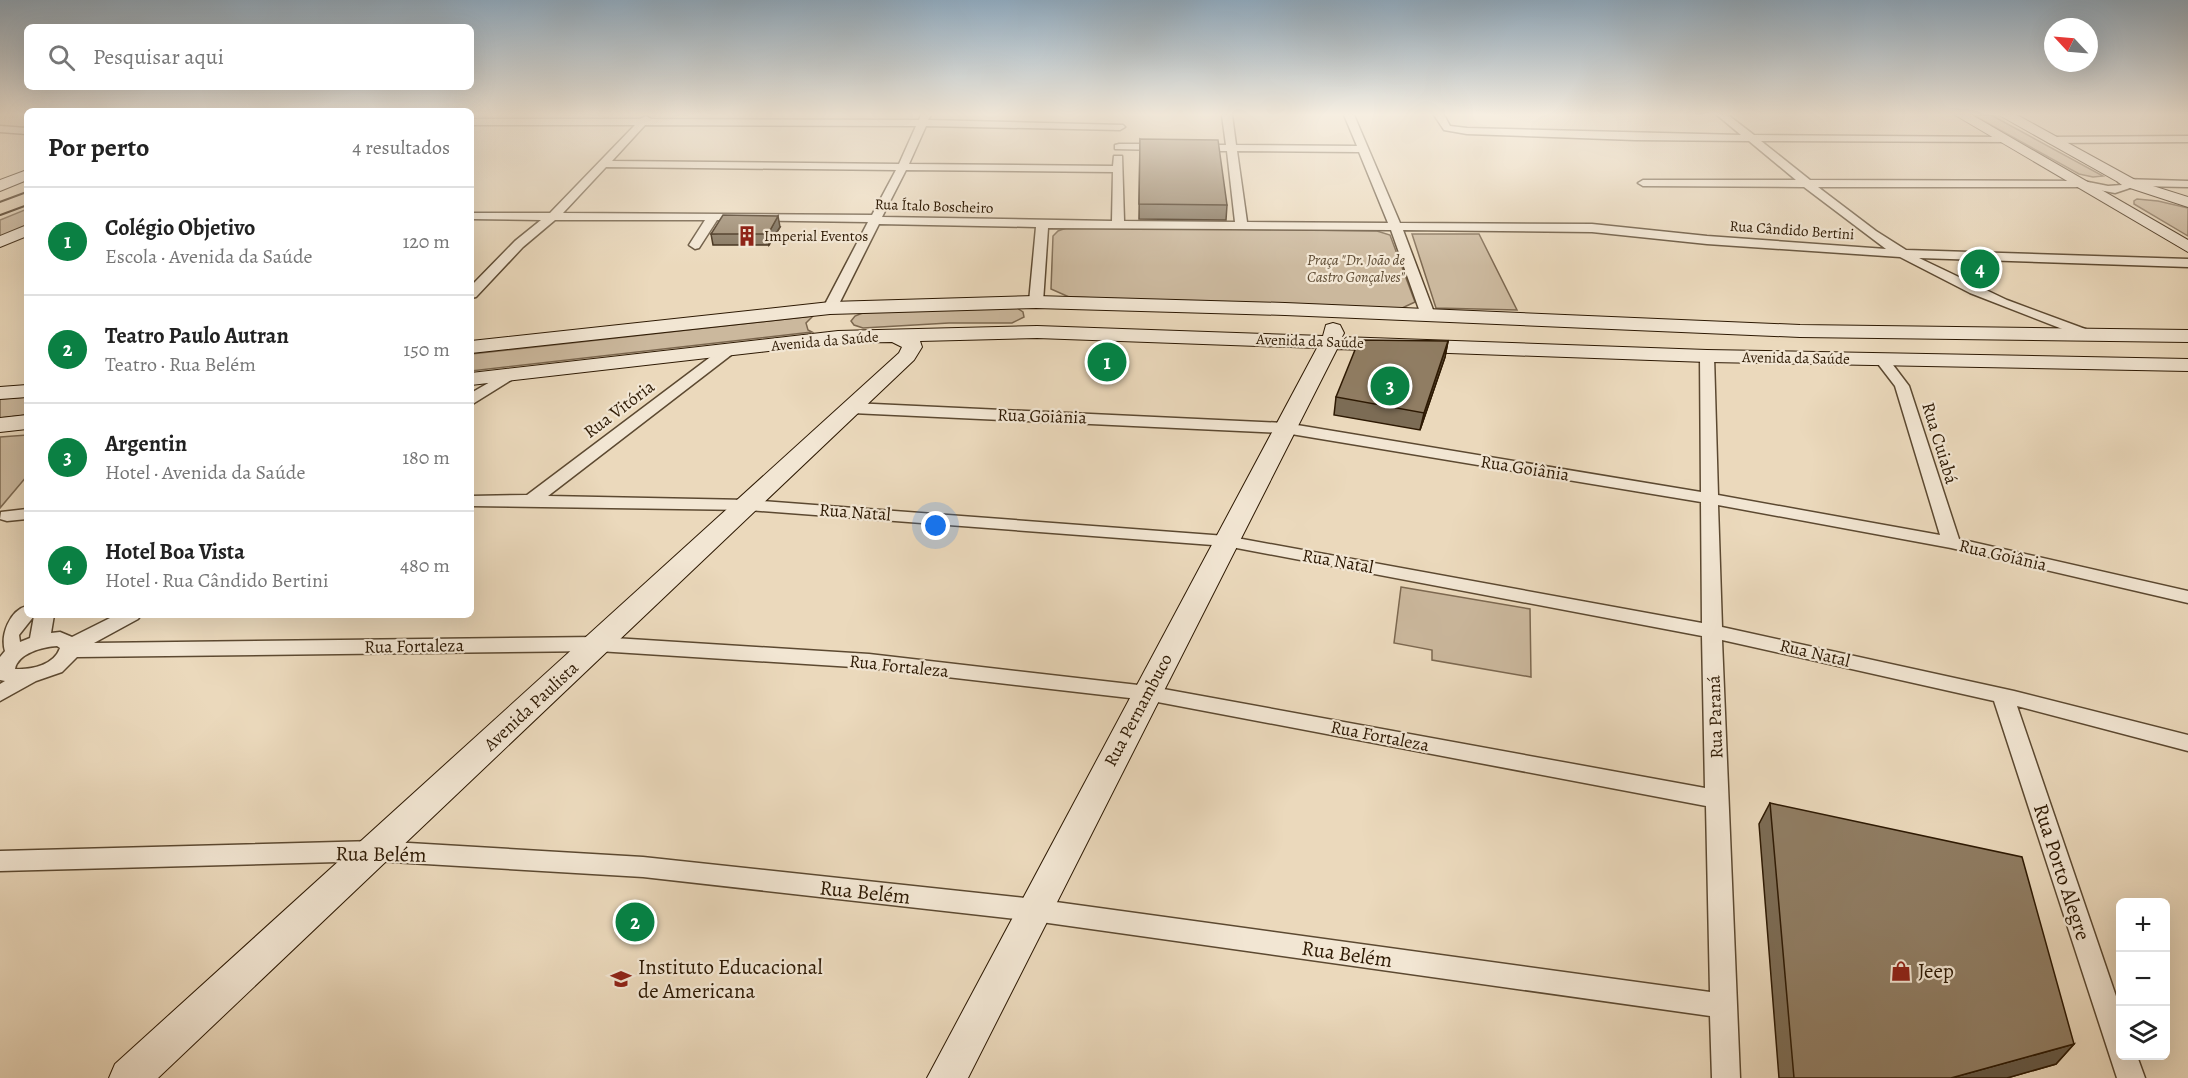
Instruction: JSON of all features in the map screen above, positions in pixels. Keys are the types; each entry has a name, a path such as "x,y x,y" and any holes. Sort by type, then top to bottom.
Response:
{"main road":[{"path":"2050,165 2188,247"},
{"path":"2097,165 2132,184 2188,202"},
{"path":"0,186 24,176"},
{"path":"0,209 24,199"},
{"path":"0,217 24,206"},
{"path":"0,242 24,231"},
{"path":"1036,302 1044,308 1047,316 1045,324 1037,332"},
{"name":"Avenida da Saúde","path":"474,347 830,308 1036,302 1285,309 1800,331 2188,336"},
{"path":"830,308 821,318 821,326 838,337"},
{"path":"1285,309 1313,314 1329,322 1334,333 1330,342"},
{"path":"1707,356 1710,340 1719,334 1790,334 1800,331"},
{"path":"1828,331 1858,342 1882,360"},
{"name":"Avenida da Saúde","path":"474,379 838,337 1037,332 1707,356 2188,365"},
{"name":"Avenida Paulista","path":"129,1078 748,505 911,351 911,343 894,335"},
{"name":"Rua Pernambuco","path":"947,1078 1330,342"},
{"path":"0,393 24,391"},
{"path":"0,425 24,423"}],"street":[{"path":"474,291 519,244 554,215 602,165"},
{"path":"799,165 1118,169"},
{"path":"1118,165 1118,225"},
{"path":"1233,165 1242,227"},
{"path":"1370,165 1428,315"},
{"path":"1785,165 1874,235 1904,254 2027,314 2083,333"},
{"path":"830,308 903,166"},
{"path":"1643,183 2083,184 2107,189 2125,188 2132,184 2188,184"},
{"name":"Rua Ítalo Boscheiro","path":"474,216 861,217 1042,224 1395,228"},
{"path":"695,245 714,216"},
{"path":"1036,302 1042,224"},
{"name":"Rua Cândido Bertini","path":"1395,228 1592,228 1707,240 1904,254 2188,263"},
{"path":"2027,314 2045,326 2039,333"},
{"name":"Rua Vitória","path":"531,500 730,350"},
{"name":"Rua Paraná","path":"1707,356 1712,631 1726,1078"},
{"name":"Rua Cuiabá","path":"1882,360 1902,386 1951,543"},
{"path":"474,398 511,374"},
{"name":"Rua Goiânia","path":"852,408 1285,428 1709,498 1951,543 2188,597"},
{"name":"Rua Natal","path":"474,501 748,505 1226,541 1712,631 2003,696 2188,743"},
{"path":"7,516 24,514"},
{"path":"8,671 9,634 24,616"},
{"path":"8,671 39,642 43,618"},
{"path":"8,671 51,668 70,646 112,618"},
{"path":"70,646 125,618"},
{"name":"Rua Fortaleza","path":"39,642 60,639 70,646 598,644 869,661 1147,693 1717,799"},
{"name":"Rua Porto Alegre","path":"2003,696 2116,1032"},
{"name":"Rua Belém","path":"0,861 375,851 643,867 1034,910 1724,1006"},
{"path":"2124,1060 2131,1078"}],"green space":[{"path":"2063,165 2083,165 2103,176 2093,177 2079,174"},
{"path":"2137,199 2188,208 2188,236 2134,204"},
{"path":"24,210 24,227 0,237 0,220"},
{"name":"Praça \"Dr. João de Castro Gonçalves\"","path":"1069,227 1377,231 1390,235 1415,302 1400,309 1069,297 1051,289 1053,236 1058,231"},
{"path":"1412,234 1479,234 1517,310 1436,308"},
{"path":"1017,308 1023,312 1024,317 1012,323 949,323 863,328 854,325 851,321 855,316 865,312"},
{"path":"813,316 806,323 808,330 812,332 474,371 474,354"},
{"path":"24,397 24,415 0,418 0,399"},
{"path":"24,435 24,480 0,508 0,437"},
{"path":"1401,587 1530,609 1531,677 1432,660 1432,650 1394,643"}],"building":[{"path":"1140,165 1222,165 1227,205 1139,204"},
{"path":"723,215 778,216 768,234 711,234"},
{"path":"1359,340 1448,341 1424,413 1336,397"},
{"name":"Jeep","path":"1770,803 2022,857 2074,1044 1951,1078 1794,1078"}],"place":[{"name":"Imperial Eventos","path":"747,236"},
{"name":"Hotel Boa Vista","path":"1980,269"},
{"name":"Colégio Objetivo","path":"1107,362"},
{"name":"Argentin","path":"1390,386"},
{"name":"Teatro Paulo Autran","path":"635,922"},
{"name":"Jeep","path":"1901,971"},
{"name":"Instituto Educacional de Americana","path":"621,979"}]}
